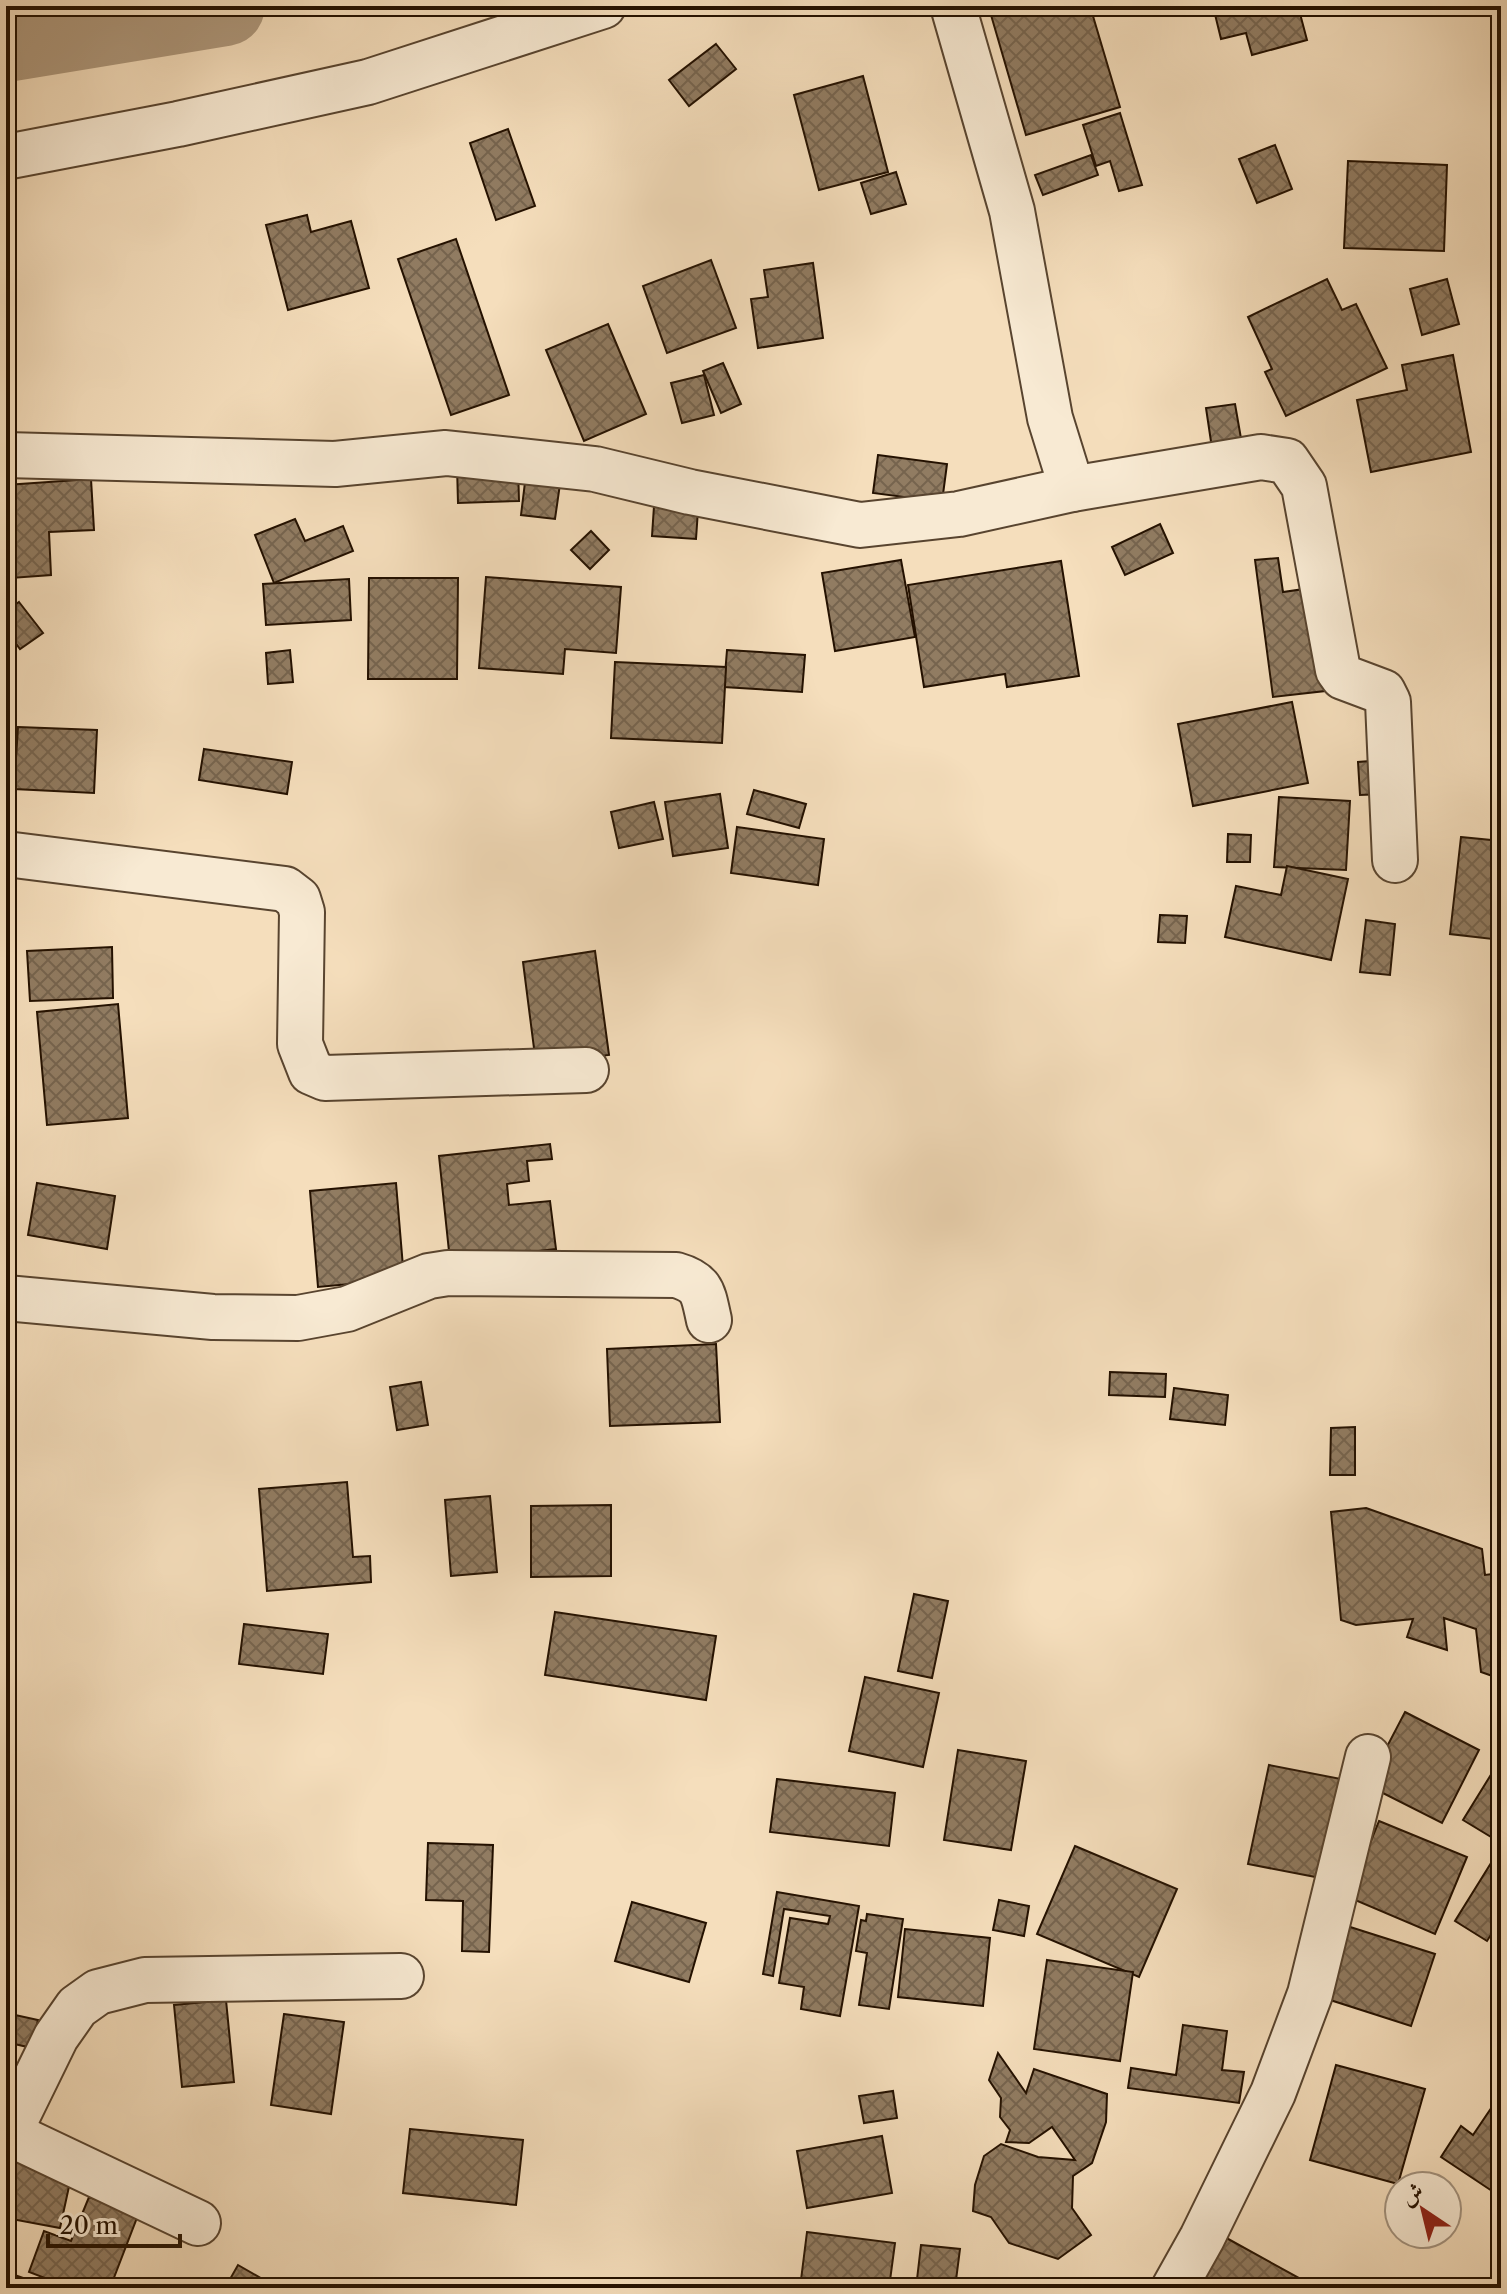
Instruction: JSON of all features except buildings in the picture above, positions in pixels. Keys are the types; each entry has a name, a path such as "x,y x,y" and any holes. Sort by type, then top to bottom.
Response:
{"street":[{"path":"6,157 178,124 368,82 603,6"},
{"path":"953,6 1012,211 1050,418 1072,489"},
{"path":"6,455 335,464 446,453 595,469 690,492 860,525 959,514 1072,489 1261,457 1287,461 1304,486 1338,670 1343,677 1383,692 1388,702 1395,860"},
{"path":"6,854 285,889 298,899 302,912 300,1044 311,1072 325,1078 586,1070"},
{"path":"6,1298 213,1317 298,1318 347,1309 429,1276 448,1273 676,1275 691,1280 703,1290 709,1320"},
{"path":"1174,2288 1273,2093 1310,1994 1368,1757"},
{"path":"198,2223 7,2133 56,2037 77,2007 98,1992 145,1980 401,1976"}],"waterway":[{"path":"6,42 225,6"}]}
